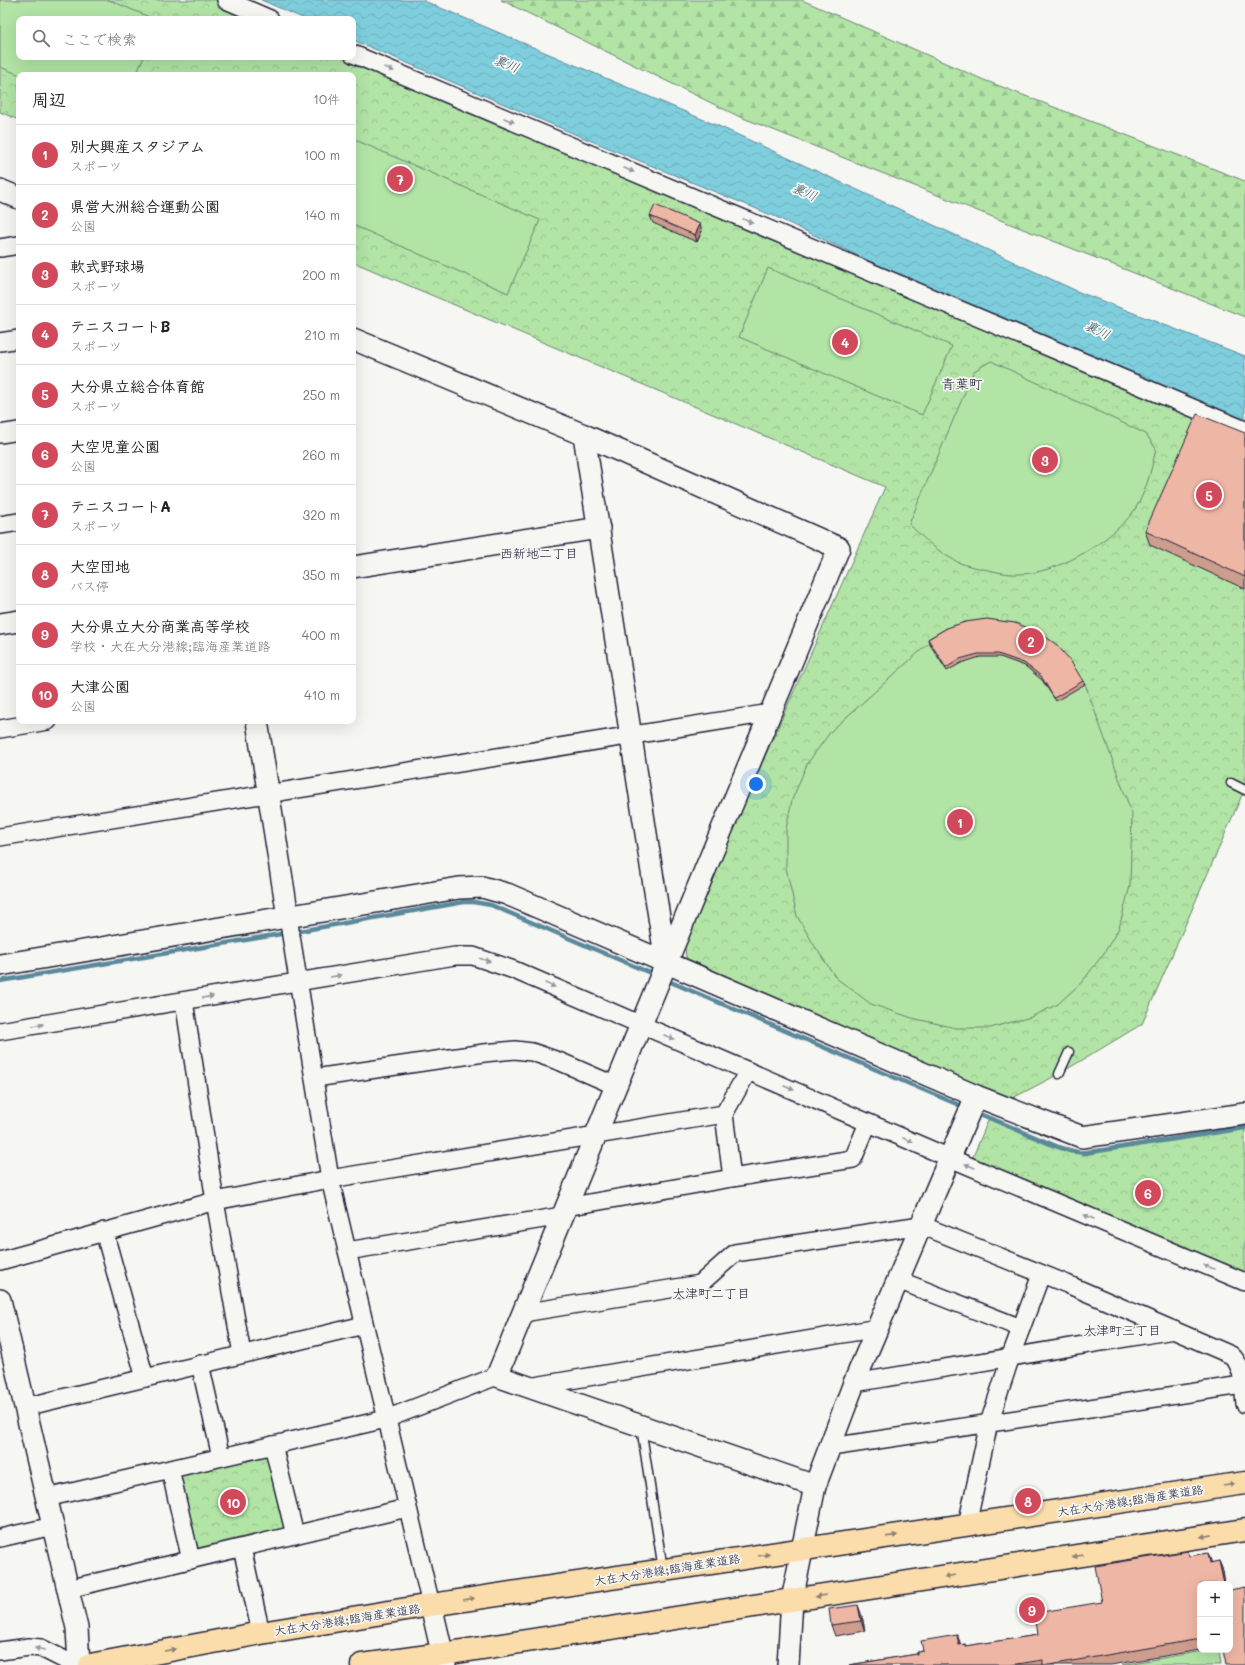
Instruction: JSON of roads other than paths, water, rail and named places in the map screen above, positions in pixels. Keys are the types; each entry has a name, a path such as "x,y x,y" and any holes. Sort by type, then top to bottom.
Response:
{"main road":[{"name":"大在大分港線;臨海産業道路","path":"90,1665 261,1632 431,1605 1245,1483"},
{"path":"362,1665 444,1660 792,1600 1245,1530"}],"street":[{"path":"226,0 263,16"},
{"path":"356,55 1245,430"},
{"path":"0,190 16,197"},
{"path":"0,248 16,245"},
{"path":"0,342 16,339"},
{"path":"356,340 584,435 839,548 662,972 497,1376"},
{"path":"0,434 16,431"},
{"path":"584,435 631,736 662,972"},
{"path":"0,525 16,522"},
{"path":"356,567 599,528"},
{"path":"0,624 16,621"},
{"path":"0,838 770,713"},
{"path":"0,729 30,724"},
{"path":"257,724 330,1179 444,1660"},
{"path":"0,965 290,927 459,888 482,887 507,894 662,972 1082,1137 1245,1114"},
{"path":"0,1031 455,956 473,956 514,970 950,1158 1245,1282"},
{"path":"184,1001 215,1201 242,1354"},
{"path":"315,1078 484,1053 515,1050 532,1052 562,1062 616,1086"},
{"path":"732,1178 724,1114 748,1071"},
{"path":"788,1665 792,1600 815,1486 854,1383 976,1096"},
{"path":"0,1261 215,1201 330,1179 724,1114"},
{"path":"347,1251 732,1178 853,1158 868,1122"},
{"path":"522,1313 700,1284 735,1253 921,1225 1041,1275 1067,1284 1231,1355 1236,1359 1239,1365 1245,1404"},
{"path":"104,1231 144,1378"},
{"path":"967,1525 989,1423 1010,1357 1041,1275"},
{"path":"898,1280 1021,1328"},
{"path":"0,1300 77,1628 79,1665"},
{"path":"25,1407 364,1325"},
{"path":"529,1387 878,1328"},
{"path":"854,1383 1174,1330"},
{"path":"200,1364 221,1458"},
{"path":"46,1498 386,1419 497,1376 815,1486"},
{"path":"830,1447 1242,1384"},
{"path":"273,1445 295,1535"},
{"path":"170,1469 191,1560"},
{"path":"68,1589 407,1508"},
{"path":"0,1538 53,1526"},
{"path":"242,1548 261,1632"},
{"path":"0,1651 29,1647 41,1648 75,1665"}],"lane":[{"path":"1231,784 1245,790"},
{"path":"1059,1074 1068,1052"},
{"path":"641,1425 662,1570"}],"water":[{"name":"裏川","path":"261,0 422,0 723,128 1079,292 1245,356 1245,422 888,270 776,217 356,41 356,16 298,16"}],"waterway":[{"path":"294,932 464,902 473,902 491,905 655,975"},
{"path":"0,981 287,933"},
{"path":"666,980 966,1108"},
{"path":"975,1112 1055,1146 1069,1151 1085,1153 1245,1128"}],"place":[{"name":"テニスコートA","path":"400,179"},
{"name":"テニスコートB","path":"845,342"},
{"name":"軟式野球場","path":"1045,460"},
{"name":"大分県立総合体育館","path":"1209,495"},
{"name":"県営大洲総合運動公園","path":"1031,641"},
{"name":"別大興産スタジアム","path":"960,822"},
{"name":"大空児童公園","path":"1148,1193"},
{"name":"大空団地","path":"1028,1501"},
{"name":"大津公園","path":"233,1502"},
{"name":"大分県立大分商業高等学校","path":"1032,1610"}],"district":[{"name":"青葉町","path":"962,383"},
{"name":"西新地二丁目","path":"539,552"},
{"name":"大津町二丁目","path":"711,1292"},
{"name":"大津町三丁目","path":"1122,1329"}]}
